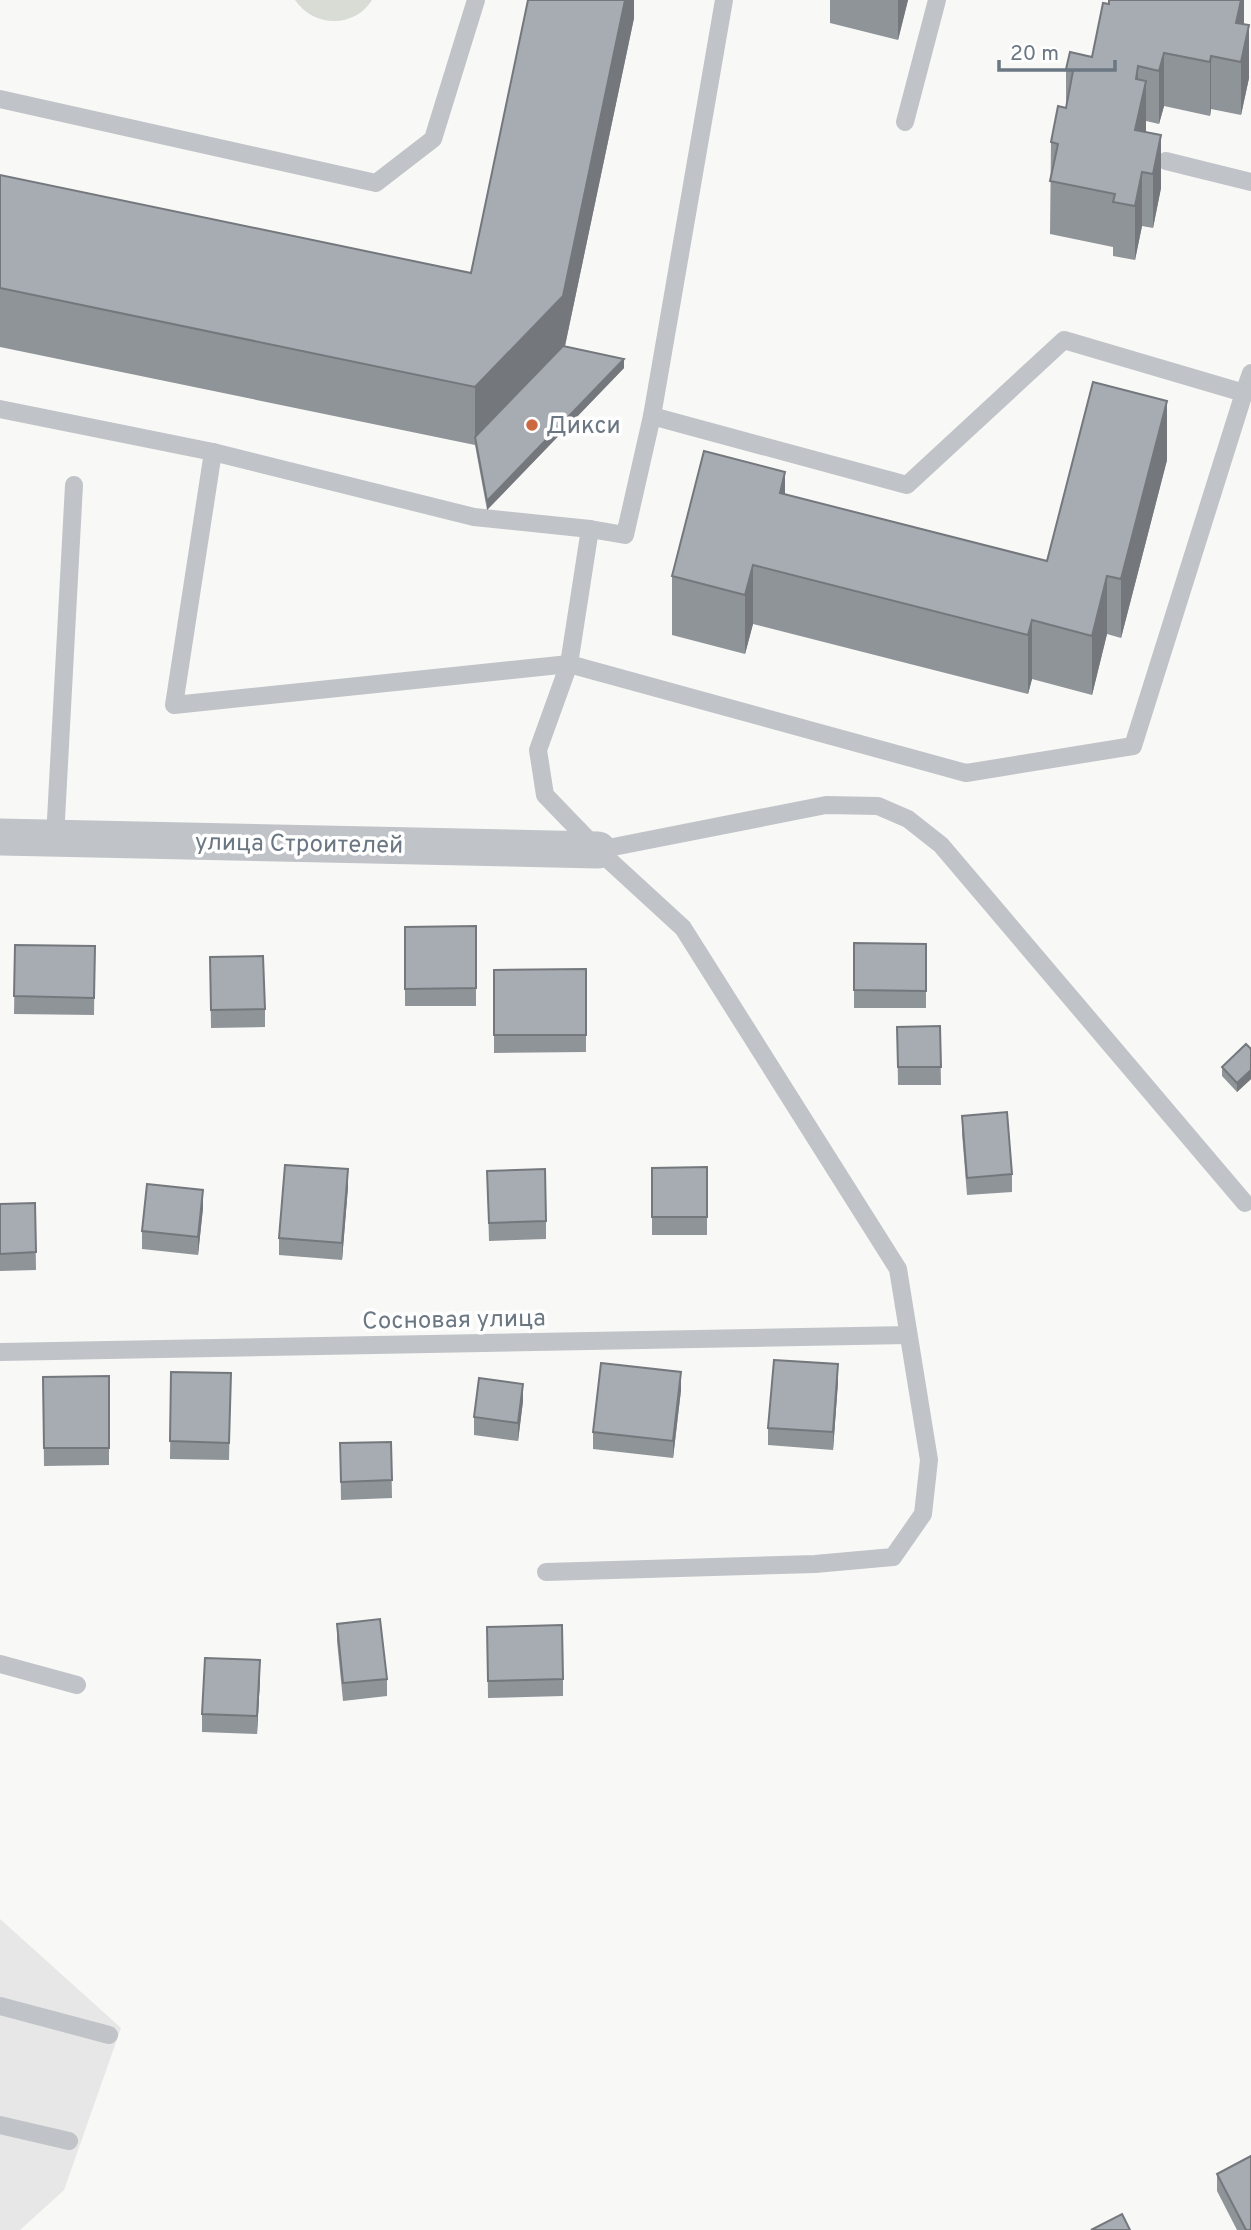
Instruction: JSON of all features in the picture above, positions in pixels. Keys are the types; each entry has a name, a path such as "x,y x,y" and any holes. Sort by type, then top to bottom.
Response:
{"street":[{"name":"улица Строителей","path":"0,837 598,850"}],"lane":[{"path":"0,99 376,183 433,139 476,0"},
{"path":"0,409 214,452 474,517 590,528 625,536 652,416 724,0"},
{"path":"905,122 937,0"},
{"path":"1166,161 1251,182"},
{"path":"652,416 907,485 1064,340 1244,393"},
{"path":"214,452 174,705 569,664 966,773 1133,746 1251,373"},
{"path":"55,838 74,485"},
{"path":"545,1572 815,1564 893,1556 923,1514 929,1460 898,1269 683,928 598,850 545,795 538,750 569,664 590,528"},
{"path":"598,850 825,805 878,806 908,819 941,845 1245,1203"},
{"name":"Сосновая улица","path":"0,1352 908,1335"},
{"path":"0,1664 77,1685"},
{"path":"0,2006 109,2035"},
{"path":"0,2124 69,2141"}],"shaded area":[{"path":"295,0 372,0 355,16 334,21 312,15"},
{"path":"0,1919 121,2028 64,2190 20,2230 0,2230"}],"building":[{"path":"528,0 625,0 563,296 475,387 0,288 0,175 471,273"},
{"path":"1109,0 1241,0 1236,23 1249,25 1241,62 1211,56 1210,62 1164,53 1159,71 1138,66 1136,79 1146,81 1135,130 1161,135 1153,174 1142,172 1135,206 1113,202 1115,194 1050,181 1058,144 1051,142 1058,106 1066,108 1073,71 1066,69 1070,52 1092,57 1103,3 1109,4"},
{"name":"Дикси","path":"563,346 624,359 487,501 475,437"},
{"path":"1093,382 1167,401 1121,579 1107,576 1092,636 1032,620 1028,635 753,565 745,595 672,576 704,451 785,472 780,493 1047,561"},
{"path":"476,926 476,988 405,989 405,927"},
{"path":"854,943 926,944 926,991 854,990"},
{"path":"15,945 95,946 94,998 14,996"},
{"path":"263,956 265,1009 211,1010 210,957"},
{"path":"586,969 586,1035 494,1035 494,970"},
{"path":"940,1026 941,1067 898,1067 897,1027"},
{"path":"1246,1044 1251,1049 1251,1070 1237,1083 1222,1067"},
{"path":"1007,1112 1012,1174 967,1178 962,1116"},
{"path":"285,1165 348,1169 342,1243 279,1238"},
{"path":"707,1167 707,1217 652,1217 652,1168"},
{"path":"545,1169 546,1221 489,1223 487,1171"},
{"path":"147,1184 203,1190 198,1237 142,1231"},
{"path":"35,1203 36,1252 0,1254 0,1204"},
{"path":"774,1360 838,1364 833,1432 768,1428"},
{"path":"601,1363 681,1372 673,1441 593,1432"},
{"path":"171,1372 231,1373 229,1443 170,1441"},
{"path":"109,1376 109,1448 44,1448 43,1377"},
{"path":"479,1378 523,1384 518,1423 474,1417"},
{"path":"391,1442 392,1480 341,1482 340,1443"},
{"path":"380,1619 387,1679 343,1683 337,1624"},
{"path":"562,1625 563,1679 488,1681 487,1627"},
{"path":"205,1658 260,1660 257,1716 202,1714"},
{"path":"1251,2156 1251,2230 1246,2230 1217,2174"},
{"path":"1122,2214 1130,2230 1091,2230"}],"place":[{"name":"Дикси","path":"532,425"}]}
